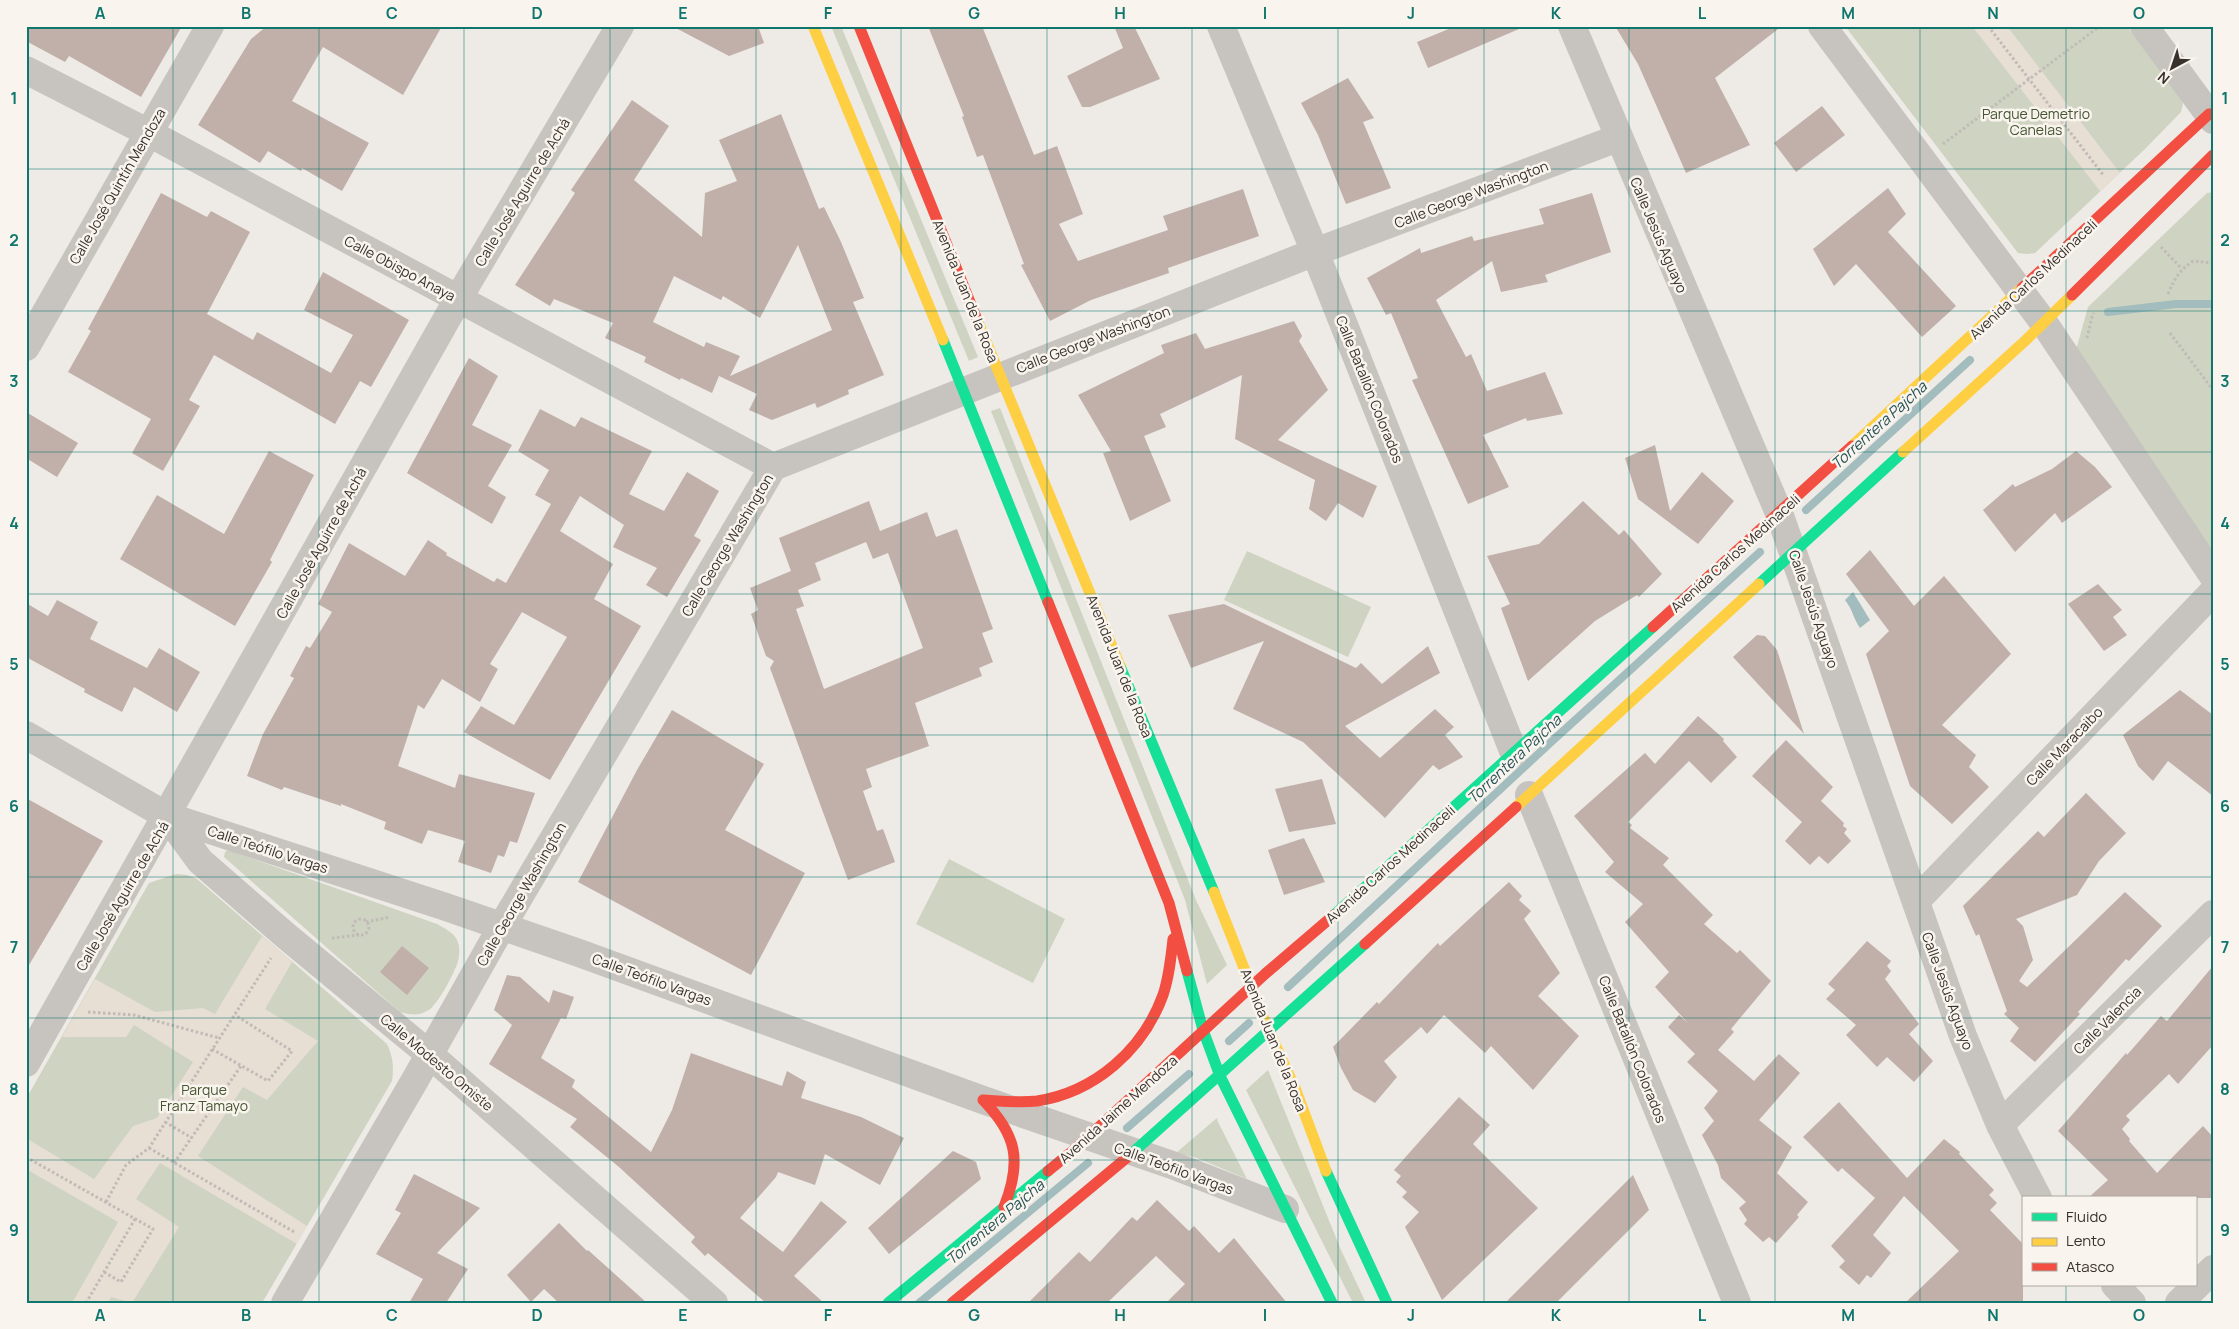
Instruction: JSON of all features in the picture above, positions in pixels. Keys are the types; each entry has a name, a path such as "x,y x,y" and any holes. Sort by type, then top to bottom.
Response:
{"main road":[{"path":"813,26 963,391 1169,903 1203,1030 1220,1076 1332,1303"},
{"name":"Avenida Juan de la Rosa","path":"860,26 1000,376 1268,1029 1295,1088 1329,1180 1387,1303"},
{"name":"Avenida Carlos Medinaceli","path":"1251,987 1514,753 2211,116"},
{"path":"952,1303 1220,1076 1268,1029 1529,795 2044,323 2213,155"},
{"path":"983,1100 1014,1102 1051,1098 1073,1091 1098,1078 1122,1060 1142,1038 1157,1013 1170,978 1174,940 1169,903"},
{"name":"Avenida Jaime Mendoza","path":"888,1303 1075,1149 1251,987"},
{"path":"983,1100 998,1114 1008,1131 1015,1149 1016,1169 1012,1189 1004,1207"}],"street":[{"name":"Calle José Quintín Mendoza","path":"26,347 147,132 210,26"},
{"name":"Calle José Aguirre de Achá","path":"26,1063 458,299 620,26"},
{"name":"Calle Batallón Colorados","path":"1221,26 1315,252 1514,753"},
{"name":"Calle Jesús Aguayo","path":"1572,26 1618,138 1779,512 1963,1036 2000,1125 2037,1196"},
{"path":"1822,26 2044,323 2213,576"},
{"path":"2144,26 2211,116"},
{"name":"Calle Obispo Anaya","path":"26,70 147,132 773,467"},
{"name":"Calle George Washington","path":"285,1303 502,926 773,467 1315,252 1618,138"},
{"name":"Calle Maracaibo","path":"1916,901 2213,592"},
{"name":"Calle Teófilo Vargas","path":"26,735 167,816 502,926 983,1100 1172,1165 1285,1209"},
{"name":"Calle Batallón Colorados","path":"1529,795 1737,1303"},
{"name":"Calle Modesto Omiste","path":"167,816 200,862 429,1054 714,1303"},
{"name":"Calle Valencia","path":"2000,1125 2213,914"},
{"path":"2179,1303 2213,1269"},
{"path":"2116,1286 2132,1303"}],"path":[{"path":"1988,26 2104,177"},
{"path":"1937,149 2100,26"},
{"path":"2154,254 2168,240"},
{"path":"2161,247 2182,269"},
{"path":"2168,294 2174,279 2182,269 2193,261 2213,263"},
{"path":"2086,340 2092,317 2098,308"},
{"path":"2170,333 2213,390"},
{"path":"357,920 364,920 368,924 368,932 364,935 356,934 353,930 357,920"},
{"path":"106,1202 126,1165 149,1148 273,955"},
{"path":"88,1012 134,1015 219,1038"},
{"path":"212,1049 268,1081 292,1051 234,1015"},
{"path":"174,1163 241,1066"},
{"path":"166,1122 192,1138"},
{"path":"149,1148 296,1233"},
{"path":"26,1157 153,1229 122,1282 104,1272"},
{"path":"86,1303 136,1219"}],"green space":[{"path":"831,26 841,26 978,357 969,361"},
{"name":"Parque Demetrio Canelas","path":"1845,26 2127,26 2180,95 2183,104 2181,112 2145,149 2035,253 2018,253"},
{"path":"2213,192 2213,558 2076,350 2088,307 2207,193"},
{"path":"1000,408 1196,900 1227,965 1207,984 1185,900 991,411"},
{"path":"1247,551 1371,607 1348,657 1224,600"},
{"path":"228,850 437,924 450,932 458,943 459,958 450,981 436,1003 420,1014 400,1012 224,857 225,852"},
{"path":"949,859 1065,919 1033,983 916,924"},
{"name":"Parque Franz Tamayo","path":"176,874 187,875 197,879 387,1044 391,1053 392,1081 262,1303 26,1303 26,1099 149,883"},
{"path":"1268,1070 1341,1250 1366,1303 1353,1303 1246,1090"},
{"path":"1217,1118 1247,1179 1197,1158 1176,1153"}],"shaded area":[{"path":"1972,26 2007,26 2120,173 2100,191"},
{"path":"262,936 292,962 265,1009 318,1041 267,1100 243,1087 198,1156 307,1226 297,1244 160,1163 136,1199 179,1227 132,1303 111,1297 108,1303 72,1303 118,1222 26,1169 26,1138 94,1179 133,1126 157,1118 193,1062 134,1025 126,1037 62,1037 95,979 155,1012 203,1008 215,1014"}],"water":[{"path":"1853,592 1870,620 1860,628 1845,600"}],"building":[{"path":"26,26 182,26 141,97 69,56 65,62 26,41"},
{"path":"267,26 442,26 403,95 323,47 292,101 369,143 342,191 302,168 301,171 268,151 260,163 198,125 251,39"},
{"path":"672,26 758,26 764,43 729,56"},
{"path":"928,26 982,26 1034,155 1057,146 1083,214 1059,224 1078,261 1168,230 1163,216 1243,189 1259,236 1168,268 1169,273 1091,300 1050,321 1021,265 1024,264 983,155 977,157 962,117 964,116"},
{"path":"1114,26 1134,26 1160,79 1090,107 1082,107 1067,76 1123,48"},
{"path":"1456,26 1526,26 1428,68 1417,42"},
{"path":"1615,26 1782,26 1715,78 1750,145 1686,173 1638,64"},
{"path":"1348,78 1374,118 1363,122 1391,188 1346,204 1318,135 1301,103"},
{"path":"632,100 669,126 634,180 702,237 705,193 737,181 719,140 781,114 819,209 824,207 864,298 853,302 884,375 848,390 849,394 817,408 815,403 772,420 749,410 757,394 719,376 712,393 644,362 646,357 605,338 613,323 554,299 550,306 515,285 575,193 571,190","holes":["798,245 832,330 730,376 740,356 706,342 704,347 653,322 674,276 721,300 723,296 760,318"]},
{"path":"1822,106 1845,135 1796,172 1774,143"},
{"path":"1888,188 1906,214 1888,232 1956,306 1922,337 1856,264 1834,286 1813,249"},
{"path":"161,193 207,217 211,211 250,232 207,314 253,340 257,332 331,373 353,335 304,310 323,272 409,320 371,387 360,381 335,424 214,355 189,400 200,406 163,471 132,453 151,419 68,372 91,331 88,329"},
{"path":"1592,193 1611,252 1545,275 1548,282 1501,292 1492,261 1436,300 1466,357 1471,354 1487,391 1545,372 1563,414 1527,421 1526,418 1483,435 1509,487 1468,504 1412,380 1418,378 1391,313 1386,315 1367,278 1420,248 1421,253 1472,236 1474,241 1544,224 1539,209"},
{"path":"1294,321 1302,336 1299,341 1328,390 1278,440 1377,486 1363,518 1338,503 1326,521 1309,509 1315,480 1235,439 1242,375 1160,414 1166,427 1144,436 1171,501 1130,521 1103,453 1111,451 1078,395 1164,353 1161,345 1196,333 1205,349"},
{"path":"469,358 498,376 472,425 512,445 488,486 506,497 492,524 407,473"},
{"path":"540,409 575,427 581,417 652,451 629,494 664,511 687,472 719,491 694,536 701,540 667,597 646,585 657,568 613,547 624,525 580,496 560,531 613,564 594,599 641,626 550,780 464,732 481,706 514,725 567,637 522,612 490,664 498,669 480,702 442,679 424,709 418,705 398,766 455,788 459,774 535,793 517,843 510,841 504,857 498,855 491,873 458,862 465,841 428,830 422,844 384,829 386,822 341,804 341,806 284,787 282,790 247,776 263,734 294,678 290,676 306,646 310,648 332,612 318,604 349,543 405,576 428,540 447,553 446,555 494,582 497,578 506,583 551,504 535,495 549,470 518,451"},
{"path":"26,412 78,443 57,477 26,458"},
{"path":"1655,445 1670,511 1702,472 1734,501 1698,544 1638,499 1625,458"},
{"path":"269,451 314,475 270,560 272,562 235,626 120,559 157,495 224,534"},
{"path":"2076,451 2095,467 2112,487 2062,523 2055,513 2015,552 1983,510 2013,484 2015,487 2052,469"},
{"path":"869,501 880,531 927,512 936,537 957,529 993,629 982,633 993,662 979,668 982,676 915,703 929,746 866,769 872,787 863,791 877,831 883,829 895,862 848,880 770,668 774,661 766,656 751,614 758,610 750,588 791,571 779,538","holes":["866,542 873,559 888,553 923,648 824,689 796,609 804,606 798,590 821,580 815,563"]},
{"path":"1583,501 1619,535 1624,530 1662,574 1639,597 1637,595 1595,621 1528,681 1501,608 1510,604 1487,556 1539,544"},
{"path":"1870,550 1914,606 1944,576 2011,654 1942,725 1976,755 1969,767 1989,787 1952,824 1910,786 1866,654 1889,631 1846,574"},
{"path":"2098,584 2122,610 2113,617 2127,635 2104,651 2068,604"},
{"path":"57,600 98,622 90,639 147,668 159,648 200,672 177,712 134,687 122,712 84,692 85,689 26,657 26,603 48,616"},
{"path":"1224,604 1356,668 1361,663 1382,684 1428,646 1440,673 1345,726 1380,758 1435,709 1454,727 1445,735 1463,757 1439,770 1433,765 1385,818 1303,742 1233,709 1264,641 1191,668 1168,615"},
{"path":"1757,635 1765,636 1777,650 1804,734 1733,657"},
{"path":"2180,690 2213,715 2213,796 2168,761 2153,781 2138,766 2123,735"},
{"path":"672,710 764,764 725,830 805,873 751,975 578,882 637,770"},
{"path":"1698,716 1724,739 1723,741 1737,757 1711,783 1689,761 1628,822 1632,825 1630,828 1669,858 1663,865 1713,915 1704,924 1737,953 1740,950 1771,981 1731,1029 1734,1032 1718,1050 1754,1081 1779,1054 1800,1073 1759,1120 1792,1147 1777,1173 1808,1202 1797,1215 1799,1217 1776,1243 1769,1237 1763,1242 1744,1224 1747,1220 1739,1208 1746,1202 1721,1178 1718,1165 1702,1135 1714,1121 1704,1108 1718,1091 1687,1062 1695,1054 1668,1027 1679,1015 1688,1023 1655,987 1669,972 1625,922 1643,904 1605,872 1614,862 1574,816 1645,753 1655,764"},
{"path":"1786,740 1833,787 1821,801 1844,823 1843,826 1847,829 1844,833 1851,841 1828,864 1819,856 1810,865 1785,841 1802,822 1752,776"},
{"path":"1322,779 1336,824 1289,832 1275,789"},
{"path":"2086,793 2126,833 2099,861 2077,895 2016,919 2023,926 2033,960 2019,981 2027,987 2125,892 2162,926 2129,961 2126,959 2078,1012 2080,1014 2035,1062 2010,1041 2019,1028 2004,1014 2007,1011 1979,934 1976,936 1963,906 2038,831 2044,837"},
{"path":"26,798 103,841 26,970"},
{"path":"1304,838 1325,882 1284,895 1268,850"},
{"path":"1509,882 1522,896 1519,900 1531,911 1524,919 1560,973 1538,996 1579,1036 1533,1090 1491,1046 1485,1053 1444,1015 1427,1034 1421,1027 1384,1061 1397,1077 1375,1103 1353,1090 1341,1068 1333,1047 1377,1002 1379,1004 1438,943 1440,946"},
{"path":"1867,941 1891,961 1887,966 1891,971 1885,979 1919,1024 1909,1034 1933,1061 1914,1082 1887,1057 1877,1067 1846,1035 1856,1025 1826,999 1835,990 1828,984"},
{"path":"402,946 429,968 407,995 380,972"},
{"path":"2213,966 2213,1045 2178,1084 2169,1074 2126,1116 2130,1120 2122,1129 2130,1139 2129,1141 2157,1173 2203,1126 2213,1137 2213,1198 2196,1198 2196,1196 2090,1196 2108,1180 2058,1131 2161,1016 2167,1021"},
{"path":"507,975 520,977 549,1003 553,990 574,997 566,1019 561,1018 541,1058 575,1080 572,1087 651,1152 672,1110 691,1053 782,1086 787,1071 806,1082 801,1098 861,1117 904,1138 880,1185 825,1154 815,1185 778,1172 776,1177 740,1218 783,1252 821,1201 847,1222 794,1276 824,1303 766,1303 708,1253 705,1256 691,1242 695,1237 619,1167 570,1127 577,1119 489,1064 512,1025 494,1010"},
{"path":"1459,1097 1490,1125 1473,1144 1538,1208 1442,1300 1405,1227 1419,1212 1402,1197 1407,1192 1396,1182 1401,1176 1394,1170"},
{"path":"1839,1102 1907,1178 1944,1139 1960,1152 1959,1154 1994,1190 1989,1195 1997,1203 1990,1210 2022,1243 2023,1303 1905,1303 1959,1251 1904,1196 1873,1235 1891,1253 1871,1278 1867,1275 1859,1285 1839,1267 1845,1261 1831,1246 1875,1198 1842,1168 1838,1172 1803,1137"},
{"path":"953,1151 976,1162 981,1179 889,1254 868,1228"},
{"path":"414,1174 480,1208 437,1253 468,1269 446,1303 409,1303 423,1279 376,1254 401,1213 395,1210"},
{"path":"1633,1175 1649,1210 1556,1303 1505,1303"},
{"path":"1157,1200 1189,1231 1194,1226 1219,1253 1234,1238 1287,1303 1166,1303 1185,1284 1156,1256 1107,1303 1028,1303 1079,1252 1090,1262 1132,1217 1137,1221"},
{"path":"559,1223 587,1251 647,1303 559,1303 544,1289 531,1302 507,1275"}],"waterway":[{"name":"Torrentera Pajcha","path":"2108,312 2176,304 2213,304"},
{"name":"Torrentera Pajcha","path":"1806,510 1970,360"},
{"name":"Torrentera Pajcha","path":"1288,987 1550,743 1760,552"},
{"name":"Torrentera Pajcha","path":"1229,1041 1249,1023"},
{"name":"Torrentera Pajcha","path":"1127,1128 1189,1074"},
{"name":"Torrentera Pajcha","path":"919,1303 1088,1163"}],"traffic: fast":[{"path":"943,340 1048,602"},
{"path":"1759,584 1903,452"},
{"path":"1334,915 1653,627"},
{"path":"1120,666 1214,892"},
{"path":"1130,1155 1365,944"},
{"path":"1187,971 1203,1030 1220,1076 1332,1303"},
{"path":"888,1303 1048,1171"},
{"path":"1326,1171 1387,1303"}],"traffic: slow":[{"path":"813,26 943,340"},
{"path":"1852,446 2022,288"},
{"path":"1903,452 2026,340 2072,295"},
{"path":"978,322 1120,666"},
{"path":"1516,807 1759,584"},
{"path":"1214,892 1268,1029 1295,1088 1326,1171"}],"traffic: jam":[{"path":"859,26 978,322"},
{"path":"2022,288 2209,114 2213,114"},
{"path":"2072,295 2213,155"},
{"path":"1653,627 1852,446"},
{"path":"1048,602 1169,903 1187,971"},
{"path":"1365,944 1516,807"},
{"path":"1048,1171 1075,1149 1265,974 1334,915"},
{"path":"983,1100 1030,1102 1058,1096 1097,1078 1114,1065 1143,1034 1154,1015 1167,981 1173,939"},
{"path":"983,1100 1003,1125 1013,1149 1013,1176 1004,1207"},
{"path":"952,1303 1130,1155"}]}
